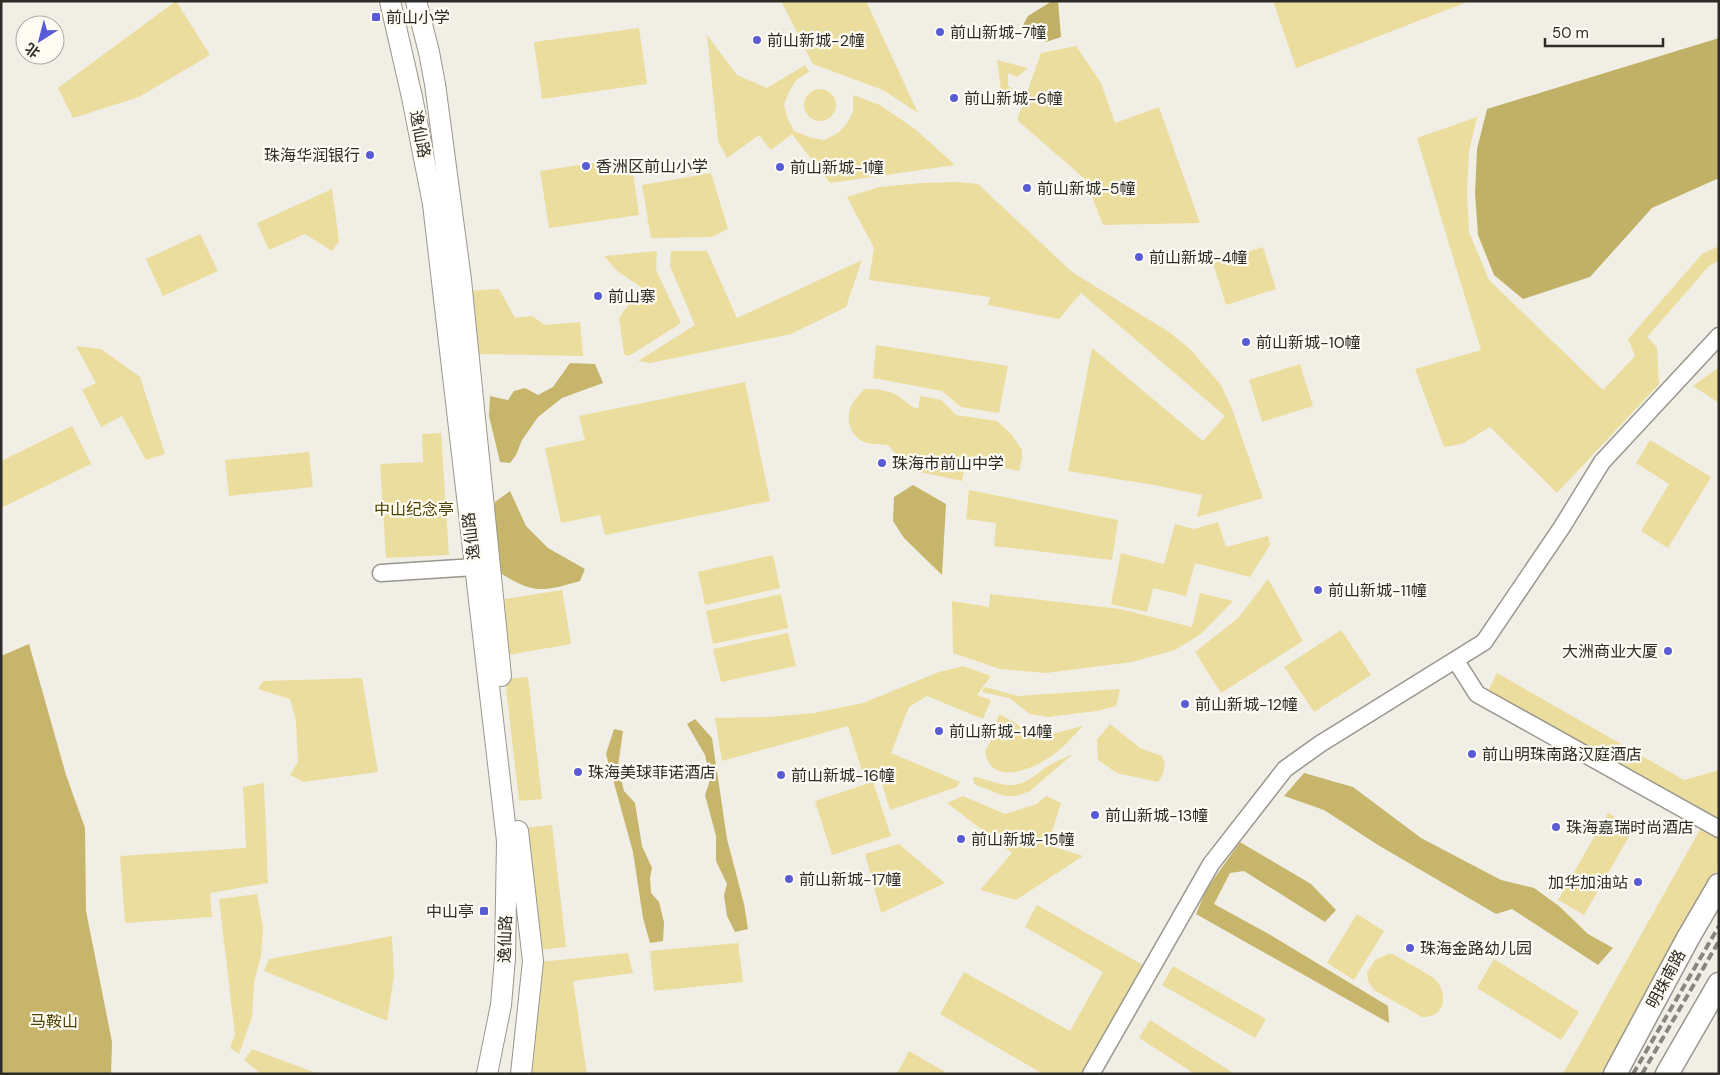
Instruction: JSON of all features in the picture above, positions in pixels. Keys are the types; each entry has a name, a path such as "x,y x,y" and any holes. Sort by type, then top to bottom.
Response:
{"highway":[{"name":"明珠南路","path":"1614,1074 1719,885"},
{"path":"1667,1074 1719,984"}],"main road":[{"name":"逸仙路","path":"390,1 412,96 433,204 507,841 505,958 501,1005 487,1074"},
{"name":"逸仙路","path":"416,1 435,84 461,280 500,668 533,961 521,1074"},
{"path":"525,1047 529,1074"}],"street":[{"path":"1091,1074 1211,864 1285,769 1320,744 1484,642 1562,527 1602,462 1719,336"},
{"path":"381,573 475,567"},
{"path":"1456,661 1477,694 1719,829"}],"green space":[{"path":"176,1 210,55 139,97 73,118 58,88"},
{"path":"781,1 866,1 918,113 883,90 813,64"},
{"path":"1273,1 1470,1 1296,68"},
{"path":"639,28 647,84 542,99 534,42"},
{"path":"707,35 737,75 767,88 805,65 809,72 796,80 784,104 787,117 794,131 812,138 824,140 838,133 848,122 853,111 853,95 880,105 915,129 955,165 830,183 792,134 771,150 759,135 727,158 718,141"},
{"path":"1076,46 1101,83 1115,123 1159,107 1200,223 1103,225 1085,179 1017,120 1041,53"},
{"path":"997,60 1028,68 1017,77 1008,73 1008,86 1016,91 1019,96 1002,98"},
{"path":"820,89 826,90 831,94 835,99 835,111 831,116 826,120 820,121 814,120 809,116 805,111 804,105 805,99 809,94 814,90"},
{"path":"1477,117 1469,151 1467,191 1469,232 1489,280 1603,390 1635,356 1628,339 1702,254 1719,246 1719,261 1710,265 1647,337 1657,347 1659,384 1557,493 1490,427 1462,444 1444,447 1415,369 1481,350 1417,138"},
{"path":"631,157 639,215 549,228 540,171"},
{"path":"711,173 728,229 712,237 651,238 642,185"},
{"path":"960,182 978,184 1072,272 1169,332 1190,349 1221,385 1232,409 1263,498 1197,517 1202,495 1068,471 1092,348 1203,441 1225,416 1081,293 1059,319 988,305 990,297 869,280 874,248 847,197 879,187"},
{"path":"332,189 339,241 332,251 305,234 269,250 257,223"},
{"path":"200,234 218,271 163,296 146,259"},
{"path":"1263,247 1276,289 1226,305 1213,263"},
{"path":"657,251 656,270 681,323 629,356 624,354 619,318 641,287 617,271 604,256"},
{"path":"671,251 707,251 737,318 862,260 846,307 791,334 650,363 638,361 695,325 670,266"},
{"path":"499,289 515,318 532,316 545,325 580,322 583,356 477,354 467,291"},
{"path":"876,345 1008,366 999,413 961,407 942,391 873,378"},
{"path":"76,346 101,349 140,377 165,454 146,460 122,416 101,427 82,390 96,383"},
{"path":"570,363 595,364 603,383 562,398 538,417 522,440 516,455 510,463 500,462 489,416 490,396 508,400 514,391 525,388 538,395 553,387"},
{"path":"1300,364 1313,406 1262,422 1249,380"},
{"path":"1719,367 1719,403 1693,386"},
{"path":"745,382 770,501 605,535 600,515 561,523 545,448 585,440 579,416"},
{"path":"865,389 893,393 918,409 920,396 941,400 956,415 997,421 1012,435 1022,450 1019,471 966,461 962,481 910,470 888,445 864,442 852,431 849,420 850,409"},
{"path":"72,426 91,464 1,508 1,461"},
{"name":"中山纪念亭","path":"441,433 449,555 386,558 380,464 423,462 422,434"},
{"path":"1650,440 1711,477 1668,548 1641,531 1669,484 1636,463"},
{"path":"309,452 313,487 229,496 225,460"},
{"path":"913,485 946,504 942,575 904,538 893,521 894,497"},
{"path":"969,490 1118,520 1112,560 994,546 996,523 966,519"},
{"path":"510,491 526,526 548,548 585,569 580,581 547,589 539,589 522,585 500,573 495,552 495,502"},
{"path":"1218,522 1226,547 1268,536 1270,545 1250,577 1195,563 1186,596 1153,588 1147,612 1111,604 1121,553 1164,564 1175,524 1194,529"},
{"path":"773,555 780,588 705,605 698,572"},
{"path":"1268,579 1303,641 1221,693 1195,652 1238,618"},
{"path":"562,590 571,644 508,655 499,600"},
{"path":"1200,593 1233,601 1201,634 1175,650 1132,662 1046,673 1000,669 953,653 952,601 989,607 990,594 1120,609 1192,627"},
{"path":"781,594 788,628 713,644 706,611"},
{"path":"1341,630 1371,675 1314,712 1284,667"},
{"path":"788,633 796,666 721,682 713,649"},
{"name":"马鞍山","path":"29,644 66,775 85,828 86,911 112,1042 111,1074 1,1074 1,656"},
{"path":"963,666 991,676 977,695 991,700 983,719 927,696 909,707 891,753 960,782 957,787 890,810 878,771 862,771 848,726 722,761 715,718 769,717 814,713 863,703 939,672"},
{"path":"1497,673 1684,780 1719,770 1719,821 1487,693"},
{"path":"528,677 542,799 519,801 505,679"},
{"path":"362,678 378,772 303,782 290,775 298,762 296,720 290,699 258,689 263,681"},
{"path":"985,687 1018,696 1120,689 1116,706 1097,711 1048,717 1030,714 1009,698 982,692"},
{"path":"999,714 1014,722 1031,735 1055,733 1083,726 1061,748 1043,761 1023,770 1004,772 995,769 989,763 985,752 992,738"},
{"path":"695,719 712,738 727,839 744,904 748,929 735,932 727,916 724,895 727,884 716,861 716,836 705,795 710,780 705,755 687,724"},
{"path":"1110,724 1140,748 1162,756 1164,769 1158,782 1117,773 1098,760 1097,740"},
{"path":"614,729 623,731 618,766 624,791 635,803 642,846 652,868 650,878 651,893 659,902 664,922 663,941 650,943 643,918 633,852 606,754"},
{"path":"1073,754 1030,791 1016,796 1004,796 974,784 973,777 1007,785 1016,785"},
{"path":"1304,773 1353,787 1421,838 1501,880 1534,888 1559,906 1588,934 1613,948 1598,965 1512,909 1496,914 1378,845 1324,810 1284,796"},
{"path":"873,782 891,836 832,855 815,801"},
{"path":"264,783 268,883 210,893 212,917 125,923 120,856 246,848 243,787"},
{"path":"963,796 1005,814 1037,804 1046,796 1061,803 1048,845 1083,856 1016,900 980,890 1012,853 947,803"},
{"path":"1608,813 1634,828 1584,915 1558,900"},
{"path":"552,825 566,947 539,950 525,828"},
{"path":"1702,826 1719,836 1719,867 1602,1074 1563,1074"},
{"path":"1240,842 1311,884 1336,910 1325,922 1244,871 1230,873 1214,904 1267,933 1388,1006 1389,1023 1196,914 1206,890"},
{"path":"899,844 945,883 881,913 865,854"},
{"path":"257,894 263,927 261,955 254,983 252,1017 239,1054 230,1048 235,1035 219,899"},
{"path":"1037,905 1143,965 1082,1074 1043,1074 940,1014 964,972 1070,1031 1103,972 1025,927"},
{"path":"1357,914 1384,931 1354,980 1327,963"},
{"path":"392,936 394,976 387,1021 264,971 269,959"},
{"path":"738,943 743,982 654,991 650,951"},
{"path":"628,953 633,973 573,981 587,1074 532,1074 529,1047 539,962"},
{"path":"1388,954 1393,954 1434,978 1439,984 1442,991 1443,1004 1436,1013 1422,1017 1374,990 1368,981 1367,973 1375,960"},
{"path":"1494,959 1579,1012 1561,1040 1477,988"},
{"path":"1173,966 1266,1019 1255,1038 1162,985"},
{"path":"1150,1020 1235,1074 1195,1074 1139,1038"},
{"path":"252,1049 319,1074 261,1074 244,1060"},
{"path":"909,1051 949,1074 897,1074"}],"shaded area":[{"path":"1052,1 1058,1 1061,37 1046,42 1022,27 1028,16"},
{"path":"1719,38 1719,178 1652,208 1590,277 1523,299 1494,275 1478,235 1475,194 1477,149 1487,109"}],"railway":[{"path":"1633,1074 1719,926"},
{"path":"1642,1074 1719,941"}],"place":[{"name":"前山小学","path":"376,17"},
{"name":"前山新城-7幢","path":"940,32"},
{"name":"前山新城-2幢","path":"757,40"},
{"name":"前山新城-6幢","path":"954,98"},
{"name":"珠海华润银行","path":"370,155"},
{"name":"香洲区前山小学","path":"586,166"},
{"name":"前山新城-1幢","path":"780,167"},
{"name":"前山新城-5幢","path":"1027,188"},
{"name":"前山新城-4幢","path":"1139,257"},
{"name":"前山寨","path":"598,296"},
{"name":"前山新城-10幢","path":"1246,342"},
{"name":"珠海市前山中学","path":"882,463"},
{"name":"前山新城-11幢","path":"1318,590"},
{"name":"大洲商业大厦","path":"1668,651"},
{"name":"前山新城-12幢","path":"1185,704"},
{"name":"前山新城-14幢","path":"939,731"},
{"name":"前山明珠南路汉庭酒店","path":"1472,754"},
{"name":"珠海美球菲诺酒店","path":"578,772"},
{"name":"前山新城-16幢","path":"781,775"},
{"name":"前山新城-13幢","path":"1095,815"},
{"name":"珠海嘉瑞时尚酒店","path":"1556,827"},
{"name":"前山新城-15幢","path":"961,839"},
{"name":"前山新城-17幢","path":"789,879"},
{"name":"加华加油站","path":"1638,882"},
{"name":"中山亭","path":"484,911"},
{"name":"珠海金路幼儿园","path":"1410,948"}]}
